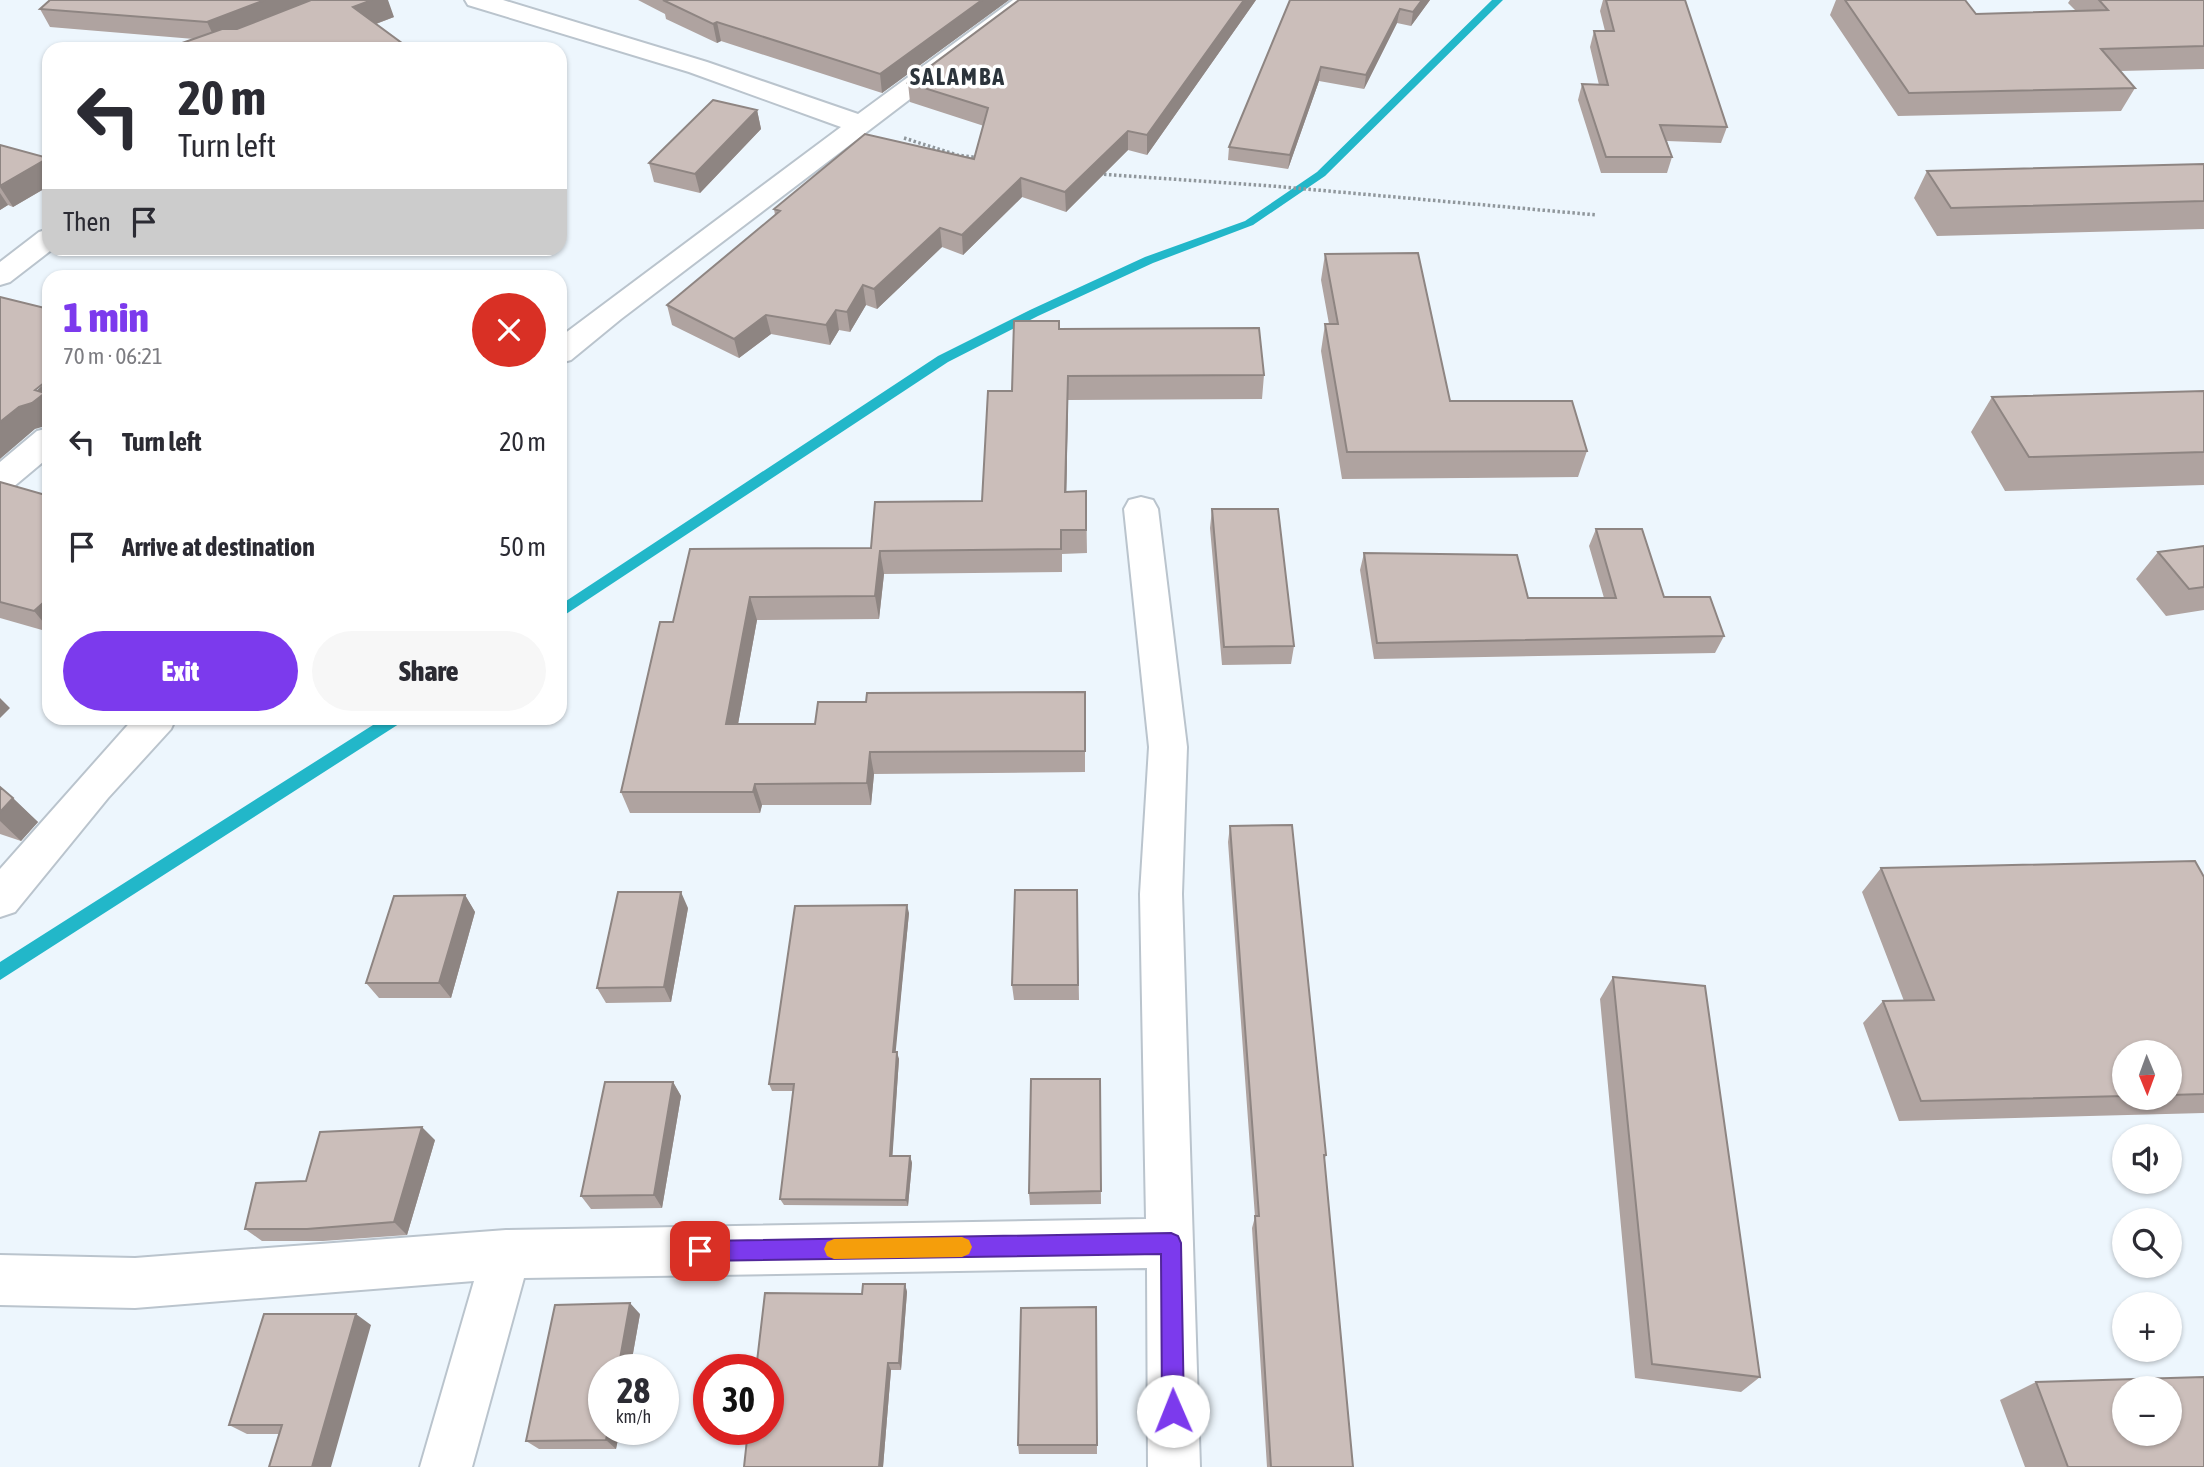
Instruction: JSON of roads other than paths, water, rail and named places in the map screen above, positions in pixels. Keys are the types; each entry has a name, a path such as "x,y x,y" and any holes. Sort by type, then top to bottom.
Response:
{"street":[{"path":"477,0 698,66 862,125"},
{"path":"567,347 610,312 1028,0"},
{"path":"0,276 42,243"},
{"path":"0,480 42,445"},
{"path":"1141,509 1168,747 1161,894 1174,1467"},
{"path":"0,899 94,787 151,725"},
{"path":"0,1280 135,1283 506,1254 1171,1243"},
{"path":"446,1467 506,1254"}],"waterway":[{"path":"567,607 943,359 1149,260 1249,223 1321,174 1498,0"},
{"path":"0,972 385,725"}],"district":[{"name":"SALAMBA","path":"958,77"}]}
